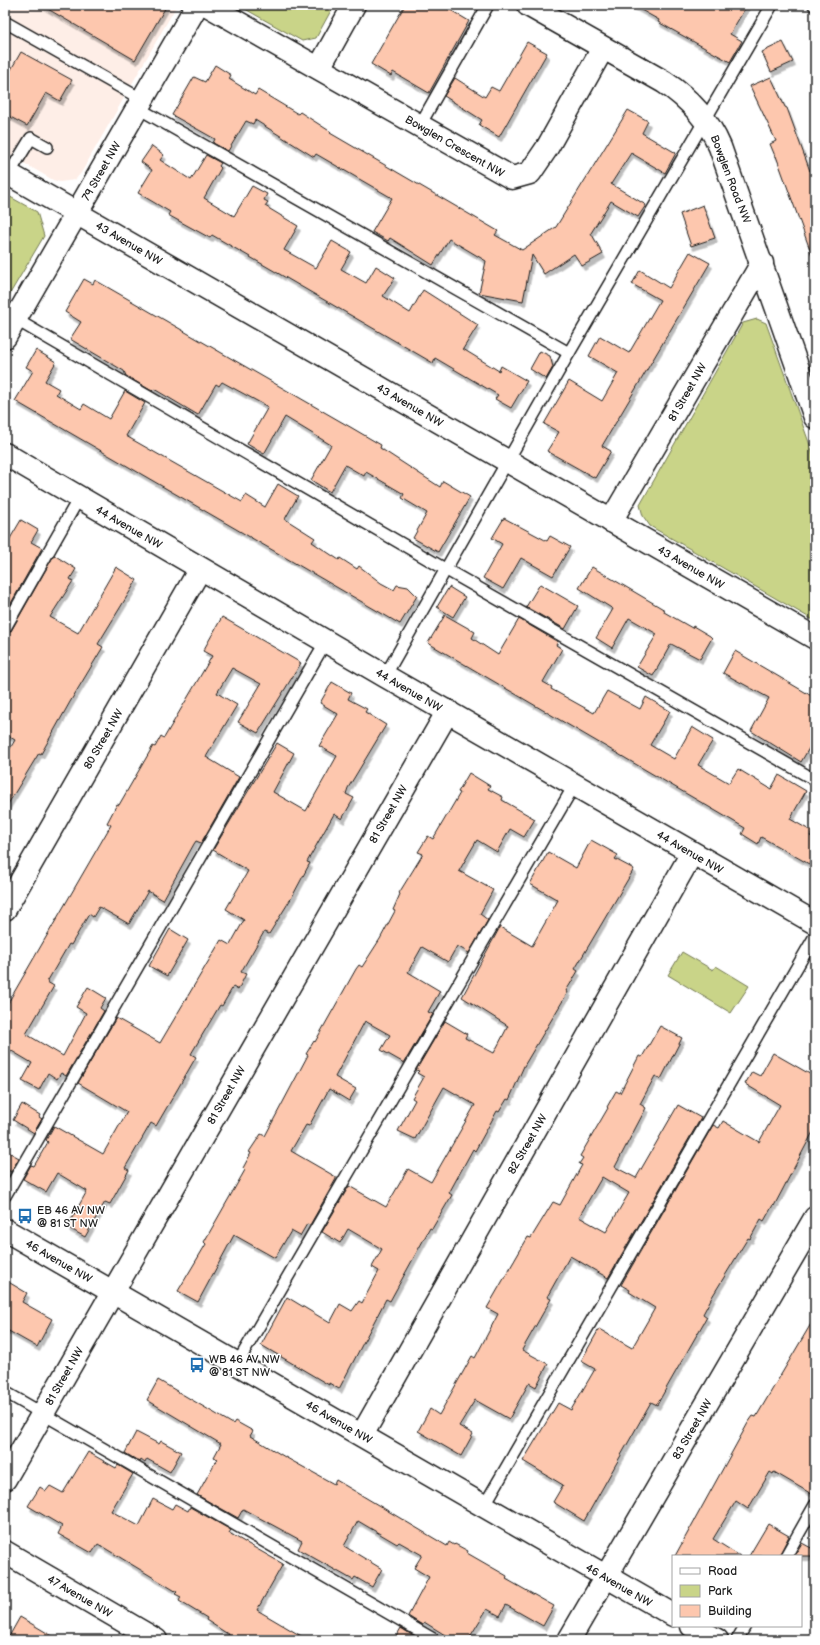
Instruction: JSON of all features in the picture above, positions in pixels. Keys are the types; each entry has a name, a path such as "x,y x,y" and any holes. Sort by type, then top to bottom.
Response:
{"street":[{"name":"79 Street NW","path":"10,328 197,5"},
{"name":"Bowglen Crescent NW","path":"207,5 512,178 530,173 547,148 603,48"},
{"path":"319,68 354,5"},
{"name":"Bowglen Road NW","path":"528,5 680,93 706,120 720,147 815,417"},
{"name":"43 Avenue NW","path":"7,173 815,638"},
{"name":"81 Street NW","path":"611,521 762,263"},
{"name":"44 Avenue NW","path":"5,454 200,569 575,784 692,854 815,923"},
{"name":"80 Street NW","path":"5,909 200,569"},
{"name":"81 Street NW","path":"5,1479 448,712"},
{"name":"82 Street NW","path":"362,1435 692,854"},
{"name":"83 Street NW","path":"569,1640 815,1218"},
{"name":"46 Avenue NW","path":"5,1230 672,1615"},
{"name":"47 Avenue NW","path":"5,1552 156,1640"},
{"path":"694,1627 717,1640"}],"lane":[{"path":"420,125 488,5"},
{"path":"385,676 569,353 772,5"},
{"path":"5,22 140,104 569,353"},
{"path":"7,173 31,138 47,147"},
{"path":"10,328 446,569 815,780"},
{"path":"5,628 79,498"},
{"path":"5,1196 326,641"},
{"path":"237,1364 575,784"},
{"path":"484,1506 815,936"},
{"path":"5,1392 435,1640"},
{"path":"787,1555 815,1505"},
{"path":"737,1640 744,1627"}],"shaded area":[{"path":"5,5 177,5 81,173 75,180 60,182 53,180 5,152"}],"green space":[{"path":"238,5 334,5 316,38 302,41"},
{"path":"5,194 37,212 44,236 5,302"},
{"path":"757,319 766,323 815,459 815,621 650,526 643,516 640,505 743,323"},
{"path":"682,952 713,970 716,966 749,986 731,1013 668,975"}],"building":[{"path":"41,5 167,5 135,60"},
{"path":"405,5 442,5 469,21 429,93 393,72 391,76 371,64"},
{"path":"632,5 747,5 730,34 742,41 730,62 658,22 659,20"},
{"path":"527,42 547,53 499,137 479,125 482,120 444,96 455,78 485,97 491,87 499,91"},
{"path":"783,42 793,62 771,72 762,52"},
{"path":"21,52 72,80 60,101 46,93 27,126 5,114 5,80"},
{"path":"215,65 231,75 229,79 255,95 258,90 298,114 300,112 331,132 330,133 498,231 495,235 522,250 556,227 628,110 648,121 642,133 676,153 665,173 631,153 611,184 646,205 638,217 611,201 591,233 603,254 582,266 574,254 544,274 532,255 523,301 479,293 486,261 449,239 433,265 390,238 388,241 372,232 392,198 316,154 314,157 255,120 253,124 246,121 228,151 213,143 215,139 172,115 194,77 205,82"},
{"path":"771,77 785,107 787,108 810,171 815,169 815,258 813,258 776,156 770,144 776,141 750,86"},
{"path":"152,146 164,155 160,160 191,180 206,155 221,163 219,166 221,168 204,198 234,216 252,186 267,194 264,200 268,202 265,206 298,226 284,250 316,268 332,241 351,252 341,269 366,283 376,266 395,278 383,296 410,313 423,290 478,325 463,349 499,371 501,366 527,381 511,408 495,399 498,395 435,358 433,363 212,235 210,238 168,215 170,212 138,193 152,170 141,162"},
{"path":"703,205 715,238 691,246 680,214"},
{"path":"690,252 710,263 602,446 611,451 595,478 547,451 559,432 544,424 569,381 602,401 618,373 589,356 600,336 629,353 660,300 632,284 640,270 669,288"},
{"path":"84,279 93,284 95,280 352,428 381,445 380,448 440,487 443,481 470,497 438,552 413,538 427,513 402,498 404,494 366,472 364,476 345,465 330,492 311,480 331,445 285,417 264,454 247,444 268,407 222,382 219,386 216,384 198,415 154,389 152,391 126,376 124,371 70,339 81,322 65,312"},
{"path":"36,350 56,362 45,381 59,389 56,394 81,409 84,404 109,419 125,391 145,403 126,436 242,502 246,495 265,507 278,484 298,496 285,519 315,538 312,542 339,560 340,558 357,569 359,566 381,583 394,590 397,585 408,587 417,596 400,624 15,401 33,371 26,367"},
{"path":"540,351 550,356 553,367 546,379 530,369"},
{"path":"504,518 547,541 550,536 570,547 553,576 521,558 503,589 483,578 502,544 492,538"},
{"path":"21,520 38,530 31,542 42,548 5,614 5,547"},
{"path":"54,555 76,569 70,579 73,581 50,617 78,633 116,567 137,580 98,644 103,647 41,754 39,753 5,809 5,757 15,740 5,734 5,635 11,631"},
{"path":"592,567 665,610 664,612 692,628 693,626 710,636 712,638 700,659 671,644 653,676 637,667 657,634 629,618 612,648 596,638 613,609 579,588"},
{"path":"540,584 578,606 565,629 526,607"},
{"path":"449,587 465,597 453,617 437,607"},
{"path":"445,615 475,632 472,638 498,655 519,619 558,642 556,645 562,649 543,682 552,687 551,689 594,713 607,691 640,709 646,697 670,711 650,745 674,759 692,727 713,740 698,765 729,783 738,769 771,789 779,775 806,791 790,819 813,832 810,836 815,839 815,853 809,864 761,837 758,844 742,834 745,828 428,643"},
{"path":"222,617 301,663 258,733 238,722 261,684 232,668 217,693 237,705 206,757 239,777 201,843 196,841 194,844 163,900 148,891 129,924 99,907 93,917 89,914 71,945 69,944 47,982 54,986 26,1034 63,1056 86,1013 76,1007 88,987 106,998 100,1008 104,1011 66,1076 61,1073 57,1079 48,1073 39,1090 22,1081 32,1063 5,1047 5,1008 111,825 107,823 117,804 119,805 153,746 155,747 161,736 164,738 212,656 203,651"},
{"path":"735,651 815,698 815,738 801,762 751,731 769,698 723,673"},
{"path":"332,682 351,693 348,699 367,709 365,712 386,725 348,788 346,794 354,798 342,819 334,814 307,862 310,863 292,897 269,934 264,932 241,972 246,974 238,990 233,987 222,1006 220,1005 191,1054 196,1057 177,1090 156,1126 151,1123 125,1168 129,1170 110,1204 105,1202 85,1237 67,1227 87,1191 57,1173 46,1192 23,1179 31,1165 34,1166 48,1142 46,1140 54,1126 103,1154 127,1112 78,1083 116,1018 160,1043 221,940 230,945 244,920 226,909 248,871 213,850 277,743 294,753 273,792 306,811 337,756 319,746 338,714 320,703"},
{"path":"469,773 490,786 488,789 503,797 502,800 535,819 524,837 510,829 497,852 477,840 459,871 493,890 480,914 488,920 469,953 457,946 448,962 422,947 408,972 440,991 428,1012 433,1014 404,1063 381,1050 390,1035 365,1021 335,1077 356,1089 349,1101 329,1089 309,1126 306,1125 291,1151 336,1177 310,1225 307,1224 300,1236 291,1231 275,1258 234,1235 198,1302 178,1291 206,1244 204,1242 245,1170 243,1168 251,1153 249,1152 261,1134 265,1136 308,1055 306,1054 314,1041 315,1042 356,969 359,965 362,967 380,939 395,911 393,910 400,894 399,893 423,854 418,852 428,836 433,839 460,793 458,792"},
{"path":"591,840 618,855 615,859 634,869 575,969 578,971 566,991 568,992 524,1066 509,1100 507,1099 499,1112 497,1111 475,1151 473,1149 449,1193 452,1195 432,1229 430,1228 390,1301 386,1299 339,1389 329,1383 329,1385 261,1345 287,1297 330,1323 340,1304 352,1311 359,1301 362,1303 379,1271 372,1267 382,1249 348,1229 340,1243 322,1232 349,1186 386,1207 408,1169 431,1182 475,1105 444,1087 415,1139 398,1131 415,1100 412,1098 424,1077 417,1073 419,1071 416,1070 445,1021 467,1034 465,1038 494,1053 508,1026 462,997 500,927 532,946 558,900 530,884 548,852 576,868"},
{"path":"170,929 188,940 167,976 149,966"},
{"path":"660,1026 682,1038 661,1079 655,1076 640,1104 646,1108 615,1167 636,1178 678,1105 701,1118 608,1278 570,1256 547,1297 551,1299 522,1350 548,1364 536,1387 529,1383 509,1419 475,1400 459,1426 473,1434 461,1456 418,1431 430,1409 439,1415 472,1356 475,1358 498,1314 487,1308 528,1237 531,1238 553,1202 560,1205 582,1165 579,1164 583,1158 580,1156 608,1108 607,1107 616,1091 620,1093 639,1056 642,1057","holes":["602,1177 629,1193 606,1232 579,1217"]},
{"path":"773,1053 815,1077 815,1128 774,1206 773,1205 764,1221 761,1219 750,1239 748,1238 712,1297 703,1314 707,1317 657,1405 651,1402 584,1521 553,1502 563,1485 523,1461 558,1403 571,1410 595,1369 581,1361 599,1329 632,1348 655,1308 629,1292 630,1290 621,1285 713,1125 719,1128 723,1121 759,1142 780,1105 745,1084 752,1072 760,1076"},
{"path":"22,1104 40,1115 39,1117 42,1119 34,1133 13,1120"},
{"path":"5,1150 19,1158 11,1172 5,1168"},
{"path":"5,1280 27,1293 22,1302 52,1319 37,1347 5,1329"},
{"path":"815,1317 815,1496 774,1472 773,1474 770,1472 748,1509 736,1501 713,1539 738,1555 676,1555 748,1423 753,1416 756,1417"},
{"path":"158,1380 233,1424 235,1421 253,1431 250,1436 285,1457 334,1484 336,1480 447,1546 449,1542 468,1551 467,1553 507,1576 506,1579 554,1606 543,1626 506,1605 500,1616 487,1609 468,1640 453,1640 424,1622 422,1625 408,1616 429,1577 414,1568 422,1555 399,1542 397,1544 358,1521 344,1546 382,1569 372,1587 355,1577 353,1580 298,1549 302,1541 243,1509 238,1518 197,1495 217,1459 214,1457 221,1444 147,1400"},
{"path":"136,1432 159,1444 161,1441 181,1452 170,1472 147,1459 145,1463 141,1460 140,1462 125,1453"},
{"path":"88,1452 116,1468 118,1465 133,1474 111,1511 139,1526 153,1499 172,1509 175,1504 188,1511 190,1507 231,1530 229,1533 283,1564 257,1610 308,1640 237,1640 206,1620 207,1618 179,1601 181,1597 175,1594 177,1592 98,1544 92,1553 58,1534 62,1526 28,1506 40,1487 46,1491 50,1486 63,1493"},
{"path":"768,1524 789,1536 780,1555 750,1555"},
{"path":"802,1543 815,1550 815,1556 795,1555"},
{"path":"20,1617 59,1640 7,1640"},
{"path":"401,1628 415,1637 413,1640 394,1640"}],"place":[{"name":"EB 46 AV NW @ 81 ST NW","path":"25,1216"},
{"name":"WB 46 AV NW @ 81 ST NW","path":"197,1365"}]}
